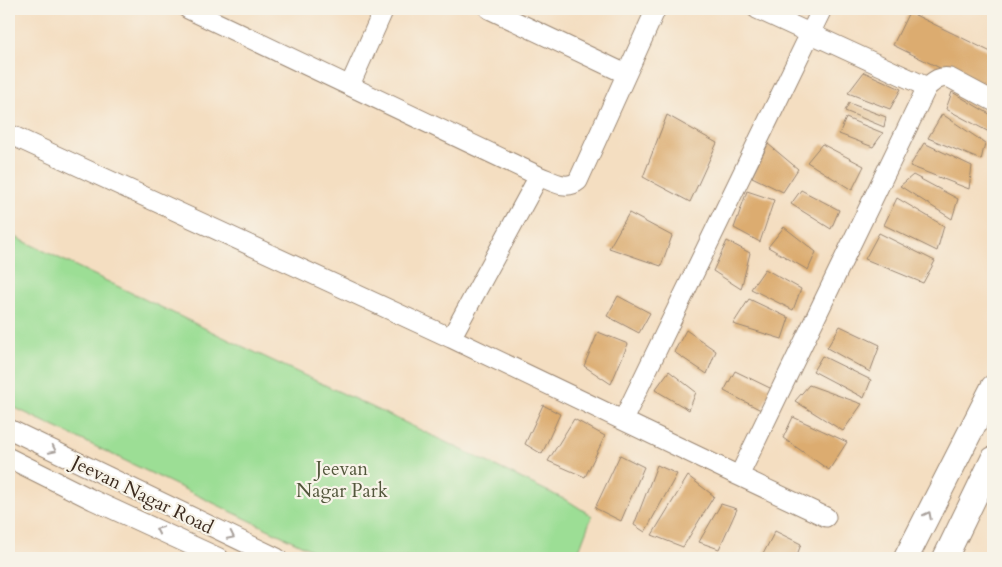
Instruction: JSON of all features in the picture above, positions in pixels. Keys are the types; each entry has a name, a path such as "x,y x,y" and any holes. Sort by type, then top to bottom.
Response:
{"main road":[{"path":"906,558 993,387"},
{"path":"945,558 993,459"}],"street":[{"path":"188,9 539,176 565,186 578,181 656,9"},
{"path":"350,85 384,9"},
{"path":"489,9 513,14 626,74"},
{"path":"757,9 927,87"},
{"path":"623,420 822,9"},
{"path":"739,476 927,87 936,79 945,77 993,100"},
{"path":"9,134 452,338 826,517"},
{"path":"452,338 539,176"},
{"name":"Jeevan Nagar Road","path":"9,429 277,558"},
{"name":"Jeevan Nagar Road","path":"9,458 93,500 219,558"}],"green space":[{"name":"Jeevan Nagar Park","path":"9,234 570,502 592,516 576,558 328,558 9,405"}],"building":[{"path":"909,12 993,53 993,94 893,45"},
{"path":"864,72 901,89 890,109 848,93"},
{"path":"952,92 993,116 991,133 946,109"},
{"path":"849,103 886,117 884,127 845,111"},
{"path":"942,114 985,143 981,160 928,138"},
{"path":"667,115 717,143 690,202 643,177"},
{"path":"846,118 883,133 873,147 839,134"},
{"path":"924,143 972,166 969,189 910,166"},
{"path":"768,144 798,169 783,192 752,177"},
{"path":"822,144 864,166 852,190 807,162"},
{"path":"913,175 958,199 952,219 900,186"},
{"path":"801,190 839,210 831,229 791,204"},
{"path":"747,191 774,200 760,242 734,228"},
{"path":"897,198 944,226 937,251 884,225"},
{"path":"629,213 672,236 661,266 609,248"},
{"path":"784,227 816,252 808,270 768,247"},
{"path":"879,233 935,261 923,283 865,259"},
{"path":"727,241 750,253 741,289 713,271"},
{"path":"765,269 801,289 793,310 751,289"},
{"path":"618,296 650,313 639,333 607,316"},
{"path":"749,299 789,318 782,339 733,324"},
{"path":"840,326 880,345 870,372 827,348"},
{"path":"686,330 716,351 707,374 674,352"},
{"path":"598,332 628,344 611,384 584,366"},
{"path":"822,356 871,380 864,398 813,371"},
{"path":"669,371 696,392 689,410 655,390"},
{"path":"735,371 772,389 761,410 724,391"},
{"path":"809,385 862,404 843,431 795,401"},
{"path":"543,405 560,414 542,454 525,444"},
{"path":"793,417 847,442 829,470 783,438"},
{"path":"574,419 605,436 585,477 548,461"},
{"path":"620,455 644,467 621,521 595,508"},
{"path":"657,465 677,474 645,532 634,525"},
{"path":"688,476 714,496 683,547 652,535"},
{"path":"721,504 737,509 719,549 699,542"},
{"path":"775,531 801,544 796,558 761,558"}]}
